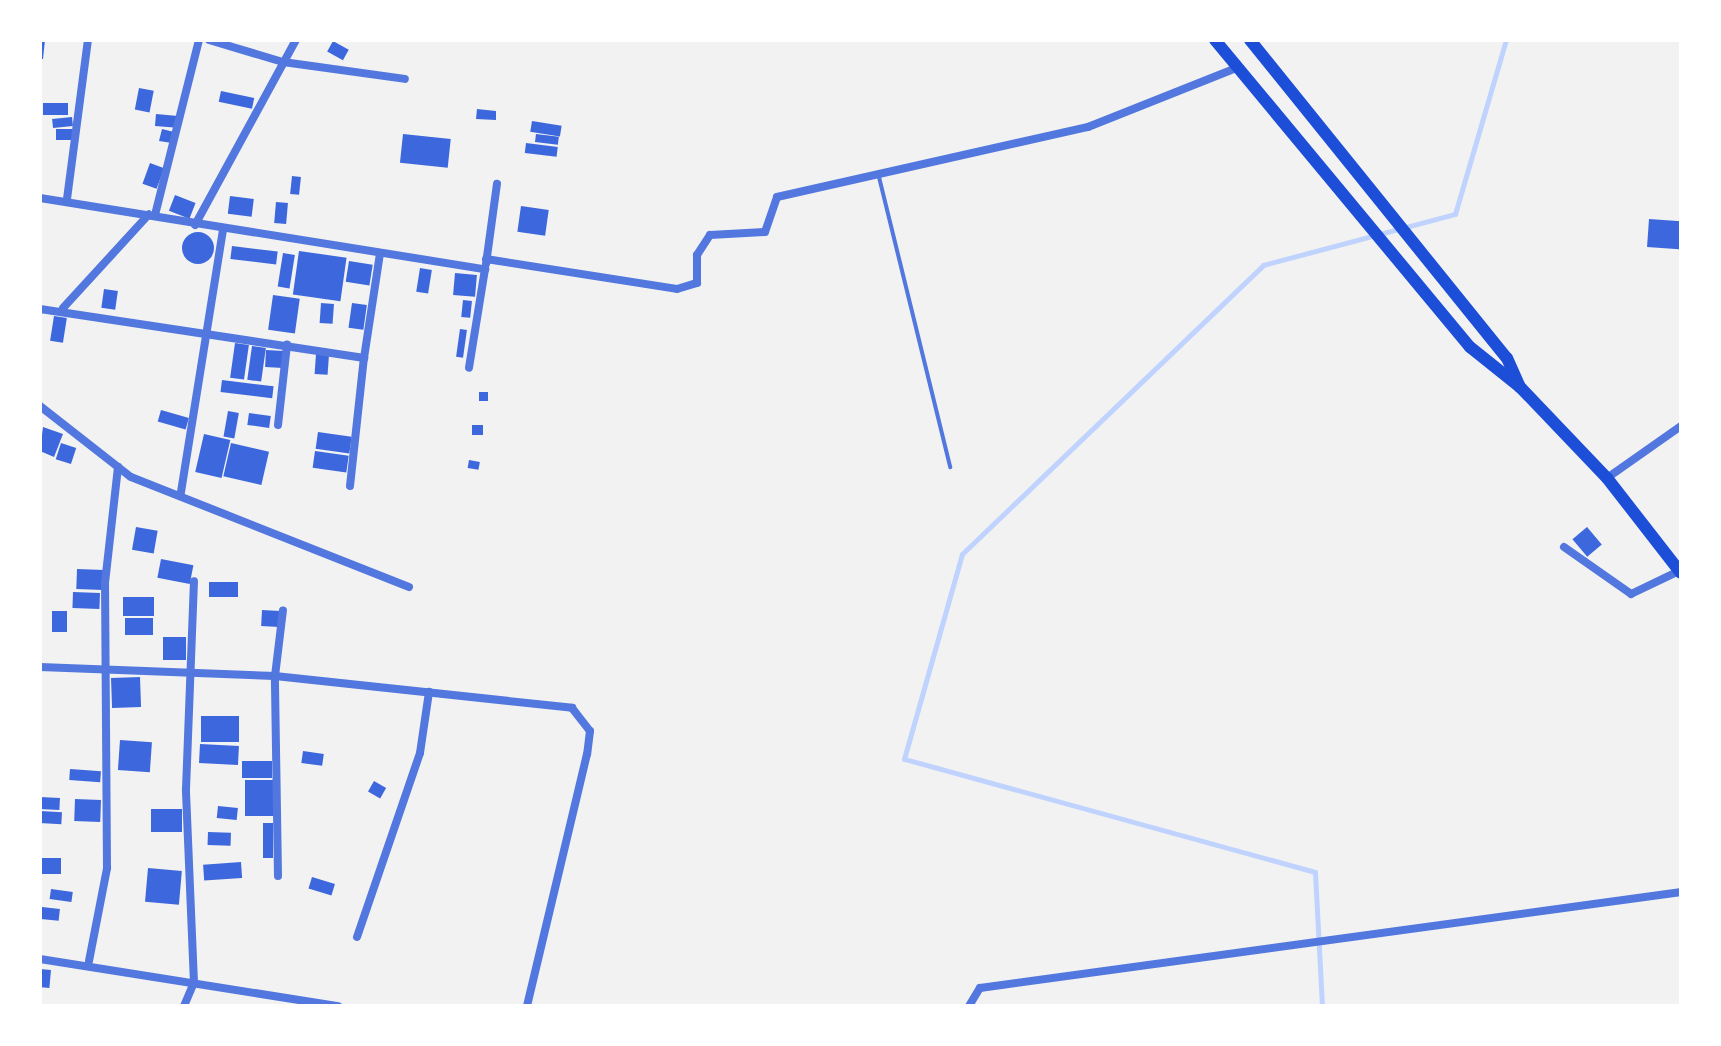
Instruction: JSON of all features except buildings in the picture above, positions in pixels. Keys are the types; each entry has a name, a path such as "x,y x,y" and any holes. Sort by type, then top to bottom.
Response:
{"main road":[{"path":"1215,40 1470,347 1520,387 1607,478 1680,572"},
{"path":"1250,40 1507,358 1520,387"}],"street":[{"path":"67,199 88,40"},
{"path":"63,308 152,214 199,40"},
{"path":"209,40 283,62 405,79"},
{"path":"195,225 296,40"},
{"path":"40,198 67,199 195,225 380,254 486,264 677,289 697,283 697,255 710,235 765,232 777,197 878,170 1088,127 1236,68"},
{"path":"469,368 497,184"},
{"path":"181,492 223,229"},
{"path":"350,486 364,358 380,254"},
{"path":"40,309 63,308 364,358"},
{"path":"278,425 287,345"},
{"path":"40,406 118,467 409,587"},
{"path":"1607,478 1681,426"},
{"path":"89,961 107,868 105,583 118,467"},
{"path":"1564,547 1631,594 1680,572"},
{"path":"184,1006 194,983 188,948 194,581"},
{"path":"278,876 275,676 283,610"},
{"path":"40,667 275,676 572,708 590,731 527,1006"},
{"path":"357,937 420,753 429,692"},
{"path":"969,1006 980,988 1681,892"},
{"path":"40,959 89,961 194,983 338,1006"}],"lane":[{"path":"878,170 950,467"}],"waterway":[{"path":"1322,1006 1315,872 904,759 962,554 1263,265 1455,214 1506,40"}]}
